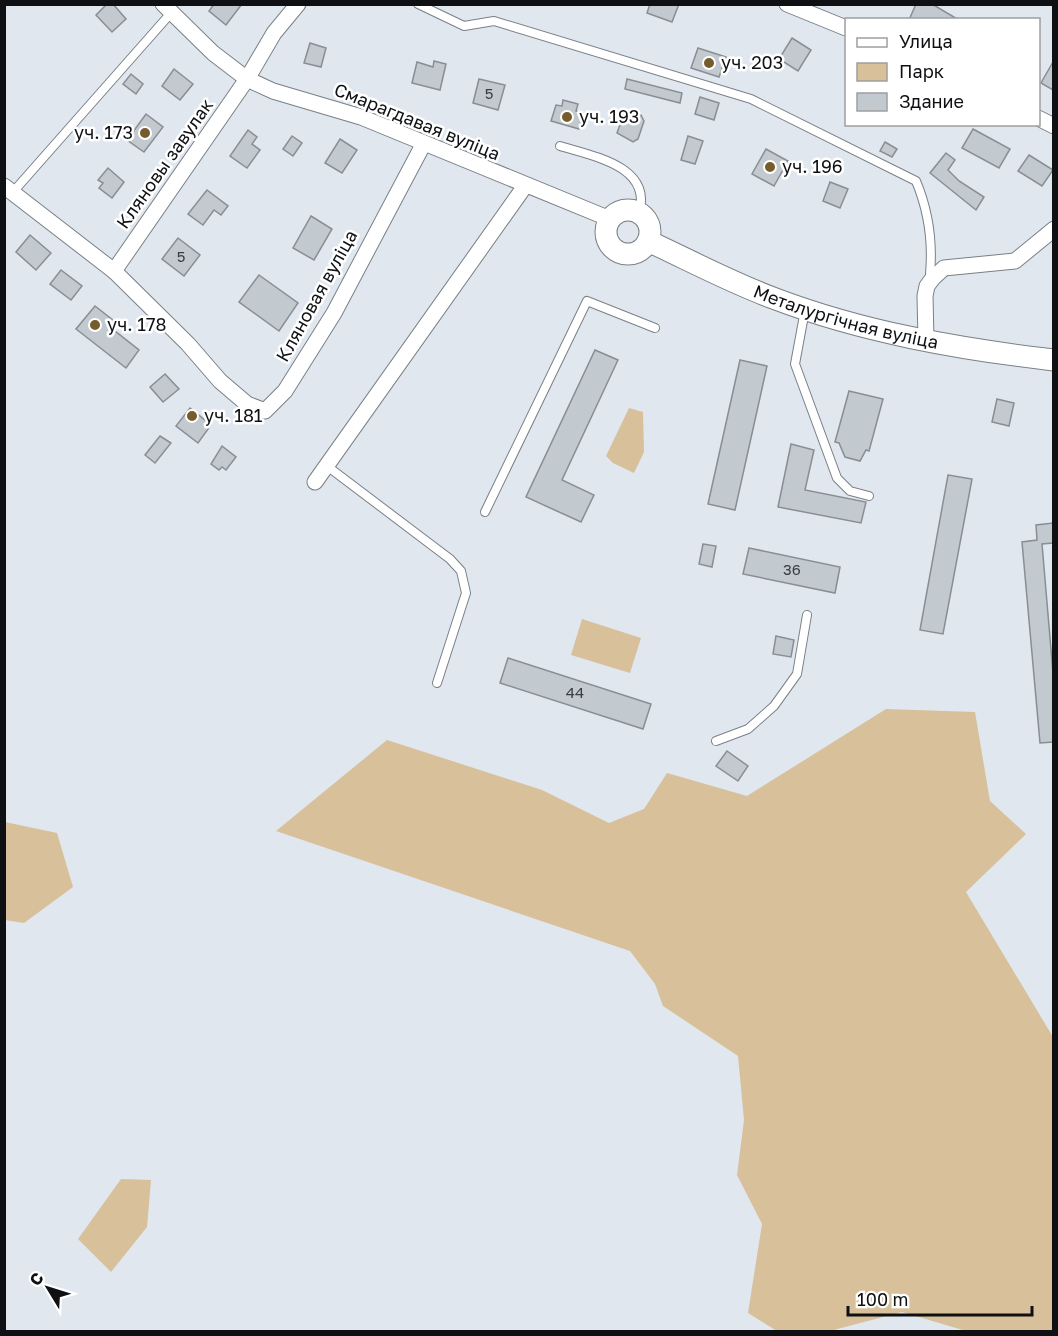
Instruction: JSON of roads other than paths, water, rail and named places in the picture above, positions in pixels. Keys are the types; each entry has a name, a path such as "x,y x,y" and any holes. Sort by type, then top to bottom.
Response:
{"street":[{"name":"Кляновы завулак","path":"114,271 248,79 274,33 298,4"},
{"path":"787,4 845,28"},
{"name":"Смарагдавая вуліца","path":"167,8 226,65 273,91 360,117 610,219"},
{"name":"Кляновая вуліца","path":"9,189 114,271 188,344 220,381 246,404 265,411 285,391 334,313 369,242 424,143"},
{"path":"315,482 525,186"},
{"path":"620,211 639,213 649,225 648,241 633,253 623,253 615,249 608,242 606,232 610,219 620,211"},
{"path":"926,341 924,296 927,286 944,268 1015,261 1053,229"},
{"name":"Металургічная вуліца","path":"648,241 773,298 806,309 957,348 1053,360"}],"lane":[{"path":"418,4 464,26 494,21 751,99 916,181 928,209 932,254 930,274 933,278"},
{"path":"9,189 167,8"},
{"path":"560,146 617,164 626,170 634,178 642,195 639,213"},
{"path":"485,512 587,301 656,328"},
{"path":"806,309 795,364 837,478 850,490 870,496"},
{"path":"327,466 450,559 461,572 466,593 437,683"},
{"path":"716,741 748,729 774,706 797,674 807,615"}],"place":[{"name":"уч. 203","path":"709,63"},
{"name":"уч. 193","path":"567,117"},
{"name":"уч. 173","path":"145,133"},
{"name":"уч. 196","path":"770,167"},
{"name":"уч. 178","path":"95,325"},
{"name":"уч. 181","path":"192,416"}]}
